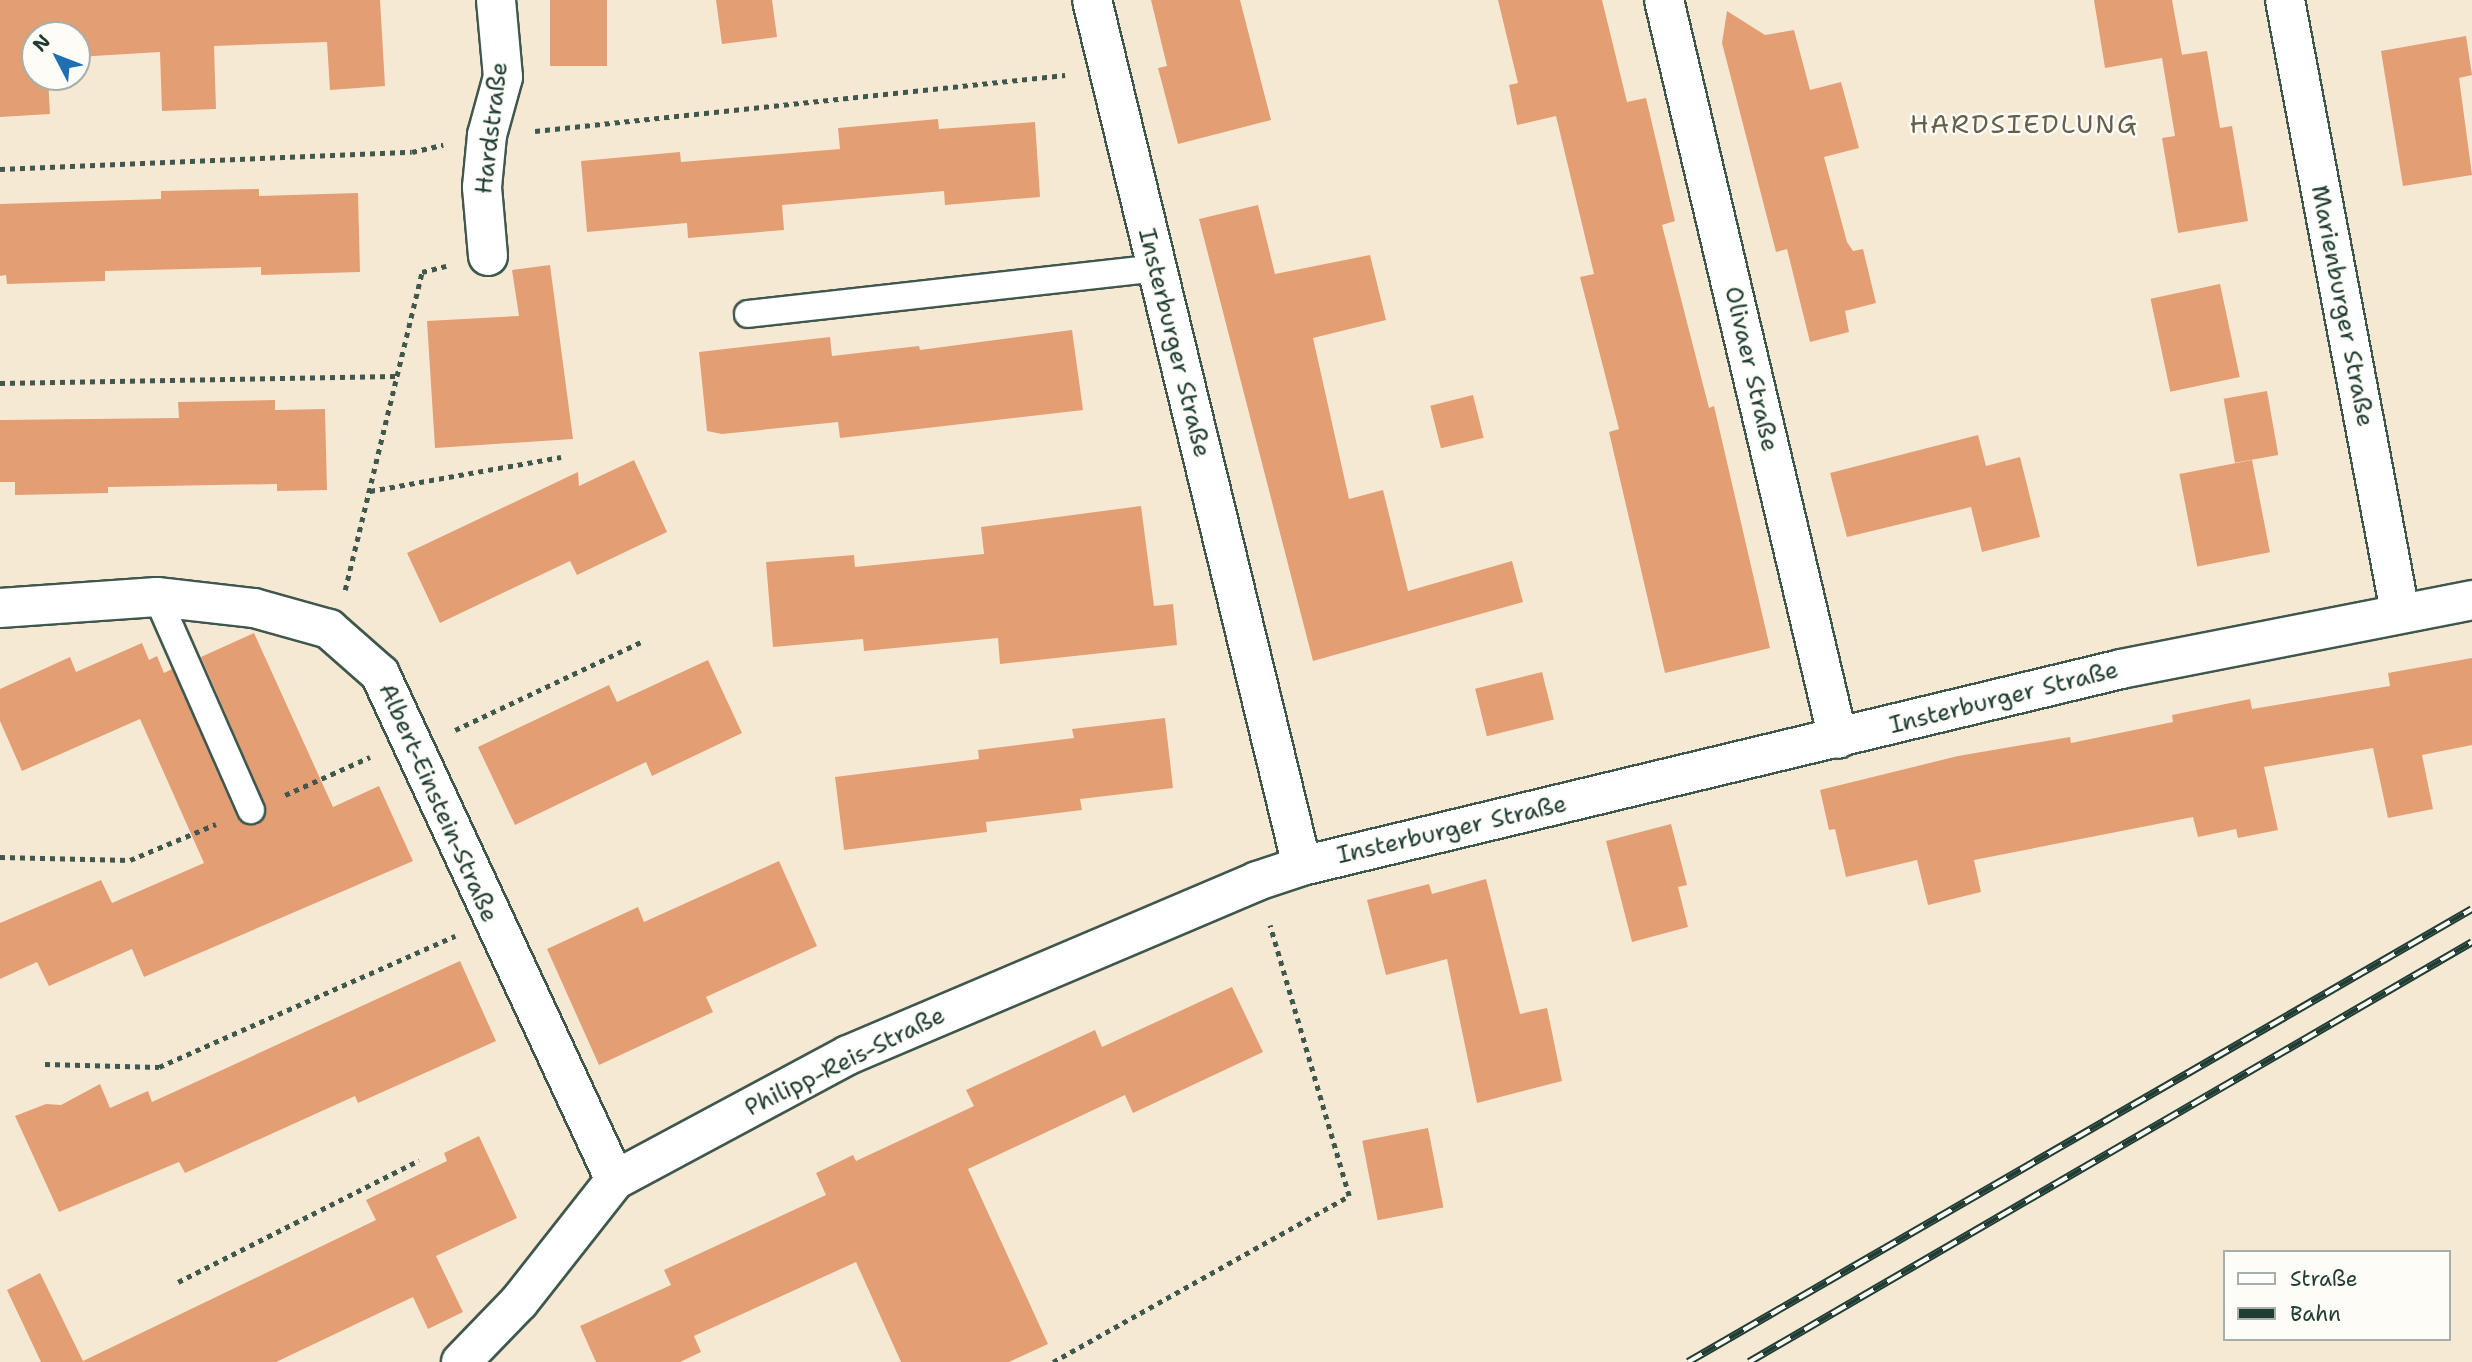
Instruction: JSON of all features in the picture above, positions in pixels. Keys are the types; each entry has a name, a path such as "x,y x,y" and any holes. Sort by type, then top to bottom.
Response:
{"street":[{"name":"Hardstraße","path":"488,256 481,187 486,135 503,77 496,0"},
{"name":"Insterburger Straße","path":"1092,0 1302,866 2121,669 2400,612 2472,600"},
{"name":"Olivaer Straße","path":"1664,0 1838,739"},
{"name":"Marienburger Straße","path":"2285,0 2400,612"},
{"name":"Albert-Einstein-Straße","path":"0,608 157,597 254,608 329,629 380,674 416,748 491,920 615,1180"},
{"name":"Philipp-Reis-Straße","path":"461,1362 519,1302 615,1180 848,1055 1257,881 1302,866"}],"lane":[{"path":"748,314 1156,268"},
{"path":"157,597 251,810"}],"path":[{"path":"0,169 412,152 486,135 1108,71"},
{"path":"329,629 353,568 422,272 488,256"},
{"path":"0,383 396,376"},
{"path":"370,491 561,457"},
{"path":"416,748 643,641"},
{"path":"1053,1362 1349,1196 1257,881"},
{"path":"45,1064 159,1067 491,920"},
{"path":"178,1282 419,1160"}],"building":[{"path":"0,0 380,0 385,86 330,90 327,42 214,46 216,109 162,111 160,52 91,56 91,21 21,21 21,91 49,91 50,114 0,117"},
{"path":"550,0 607,0 607,66 550,66"},
{"path":"716,0 772,0 777,37 722,44"},
{"path":"1151,0 1240,0 1271,120 1178,144 1158,68 1167,66"},
{"path":"1498,0 1602,0 1627,102 1646,98 1675,221 1662,225 1709,408 1714,406 1770,648 1665,673 1609,432 1619,429 1580,277 1594,274 1556,116 1517,125 1509,85 1518,83"},
{"path":"2094,0 2172,0 2182,55 2207,51 2220,128 2232,126 2248,221 2178,233 2162,138 2175,136 2162,58 2105,68"},
{"path":"1727,11 1765,35 1794,30 1810,90 1841,82 1859,148 1824,157 1847,242 1853,251 1863,249 1876,303 1845,311 1849,332 1810,342 1787,249 1776,252 1722,43"},
{"path":"2466,36 2472,75 2459,78 2472,175 2403,186 2381,51"},
{"path":"938,119 939,129 1035,122 1040,197 945,205 944,191 782,205 784,230 688,238 687,223 587,232 581,161 680,152 681,162 840,149 838,128"},
{"path":"259,189 259,196 358,193 360,272 261,275 261,267 105,271 105,281 7,284 6,275 0,276 0,204 161,199 161,191"},
{"path":"1258,205 1275,274 1370,255 1386,320 1313,338 1349,499 1383,490 1408,591 1512,561 1523,602 1313,661 1199,219"},
{"path":"550,265 573,439 435,448 427,321 519,316 512,270"},
{"path":"2220,284 2240,377 2170,392 2151,299"},
{"path":"1072,330 1083,410 840,438 838,422 722,434 707,431 699,352 830,337 832,356 919,346 920,350"},
{"path":"2267,391 2278,455 2235,463 2224,399"},
{"path":"1473,395 1484,438 1441,448 1430,406"},
{"path":"275,400 275,410 325,409 327,490 277,491 277,484 108,487 108,493 15,495 15,482 0,482 0,420 179,418 178,402"},
{"path":"1978,435 1986,466 2020,457 2040,537 1982,552 1971,507 1847,537 1830,473"},
{"path":"634,460 667,532 577,575 570,561 440,623 407,553 578,472 579,486"},
{"path":"2252,460 2270,552 2197,566 2179,474"},
{"path":"1141,506 1154,606 1173,604 1177,645 1000,664 998,638 864,651 863,639 773,647 766,562 854,555 855,567 984,554 981,527"},
{"path":"254,633 333,807 379,786 413,861 144,977 132,949 49,986 37,962 0,979 0,923 101,880 112,903 204,863 140,719 22,771 0,721 0,689 70,657 76,672 142,643 149,660 157,656 164,673 172,669 237,817 242,823 257,825 264,819 265,804 201,657"},
{"path":"2472,658 2472,745 2422,755 2433,809 2388,818 2373,748 2264,767 2278,830 2238,838 2236,829 2198,837 2193,817 1974,860 1981,892 1928,905 1917,860 1846,877 1835,829 1829,830 1820,790 1958,756 2070,737 2071,743 2173,722 2172,715 2250,699 2252,709 2390,686 2388,673"},
{"path":"708,660 742,733 652,776 646,762 515,825 478,747 609,685 617,702"},
{"path":"1542,672 1554,720 1487,736 1475,689"},
{"path":"1165,718 1173,788 1080,799 1082,810 986,822 987,832 844,850 835,777 979,759 978,750 1074,738 1072,729"},
{"path":"1671,824 1687,885 1678,887 1688,927 1632,942 1606,841"},
{"path":"779,861 817,946 706,997 713,1012 599,1065 547,949 638,907 644,922"},
{"path":"1486,879 1520,1014 1547,1008 1562,1081 1477,1103 1447,959 1386,975 1367,900 1429,884 1432,894"},
{"path":"460,961 496,1041 358,1103 355,1096 185,1173 179,1162 59,1212 15,1116 46,1104 61,1105 100,1084 110,1108 148,1091 152,1102"},
{"path":"1232,987 1263,1052 1133,1113 1125,1095 968,1169 1048,1344 1009,1362 901,1362 856,1262 694,1336 701,1352 680,1362 596,1362 580,1326 671,1285 664,1270 826,1195 816,1173 853,1155 856,1161 974,1106 966,1090 1095,1030 1102,1047"},
{"path":"1428,1128 1443,1208 1378,1220 1362,1141"},
{"path":"479,1136 517,1218 436,1256 463,1312 428,1329 413,1297 276,1362 41,1362 7,1290 40,1273 83,1361 376,1220 366,1200 447,1161 444,1153"}],"railway":[{"path":"1688,1362 2472,909"},
{"path":"1749,1362 2472,942"}],"district":[{"name":"HARDSIEDLUNG","path":"2024,124"}]}
